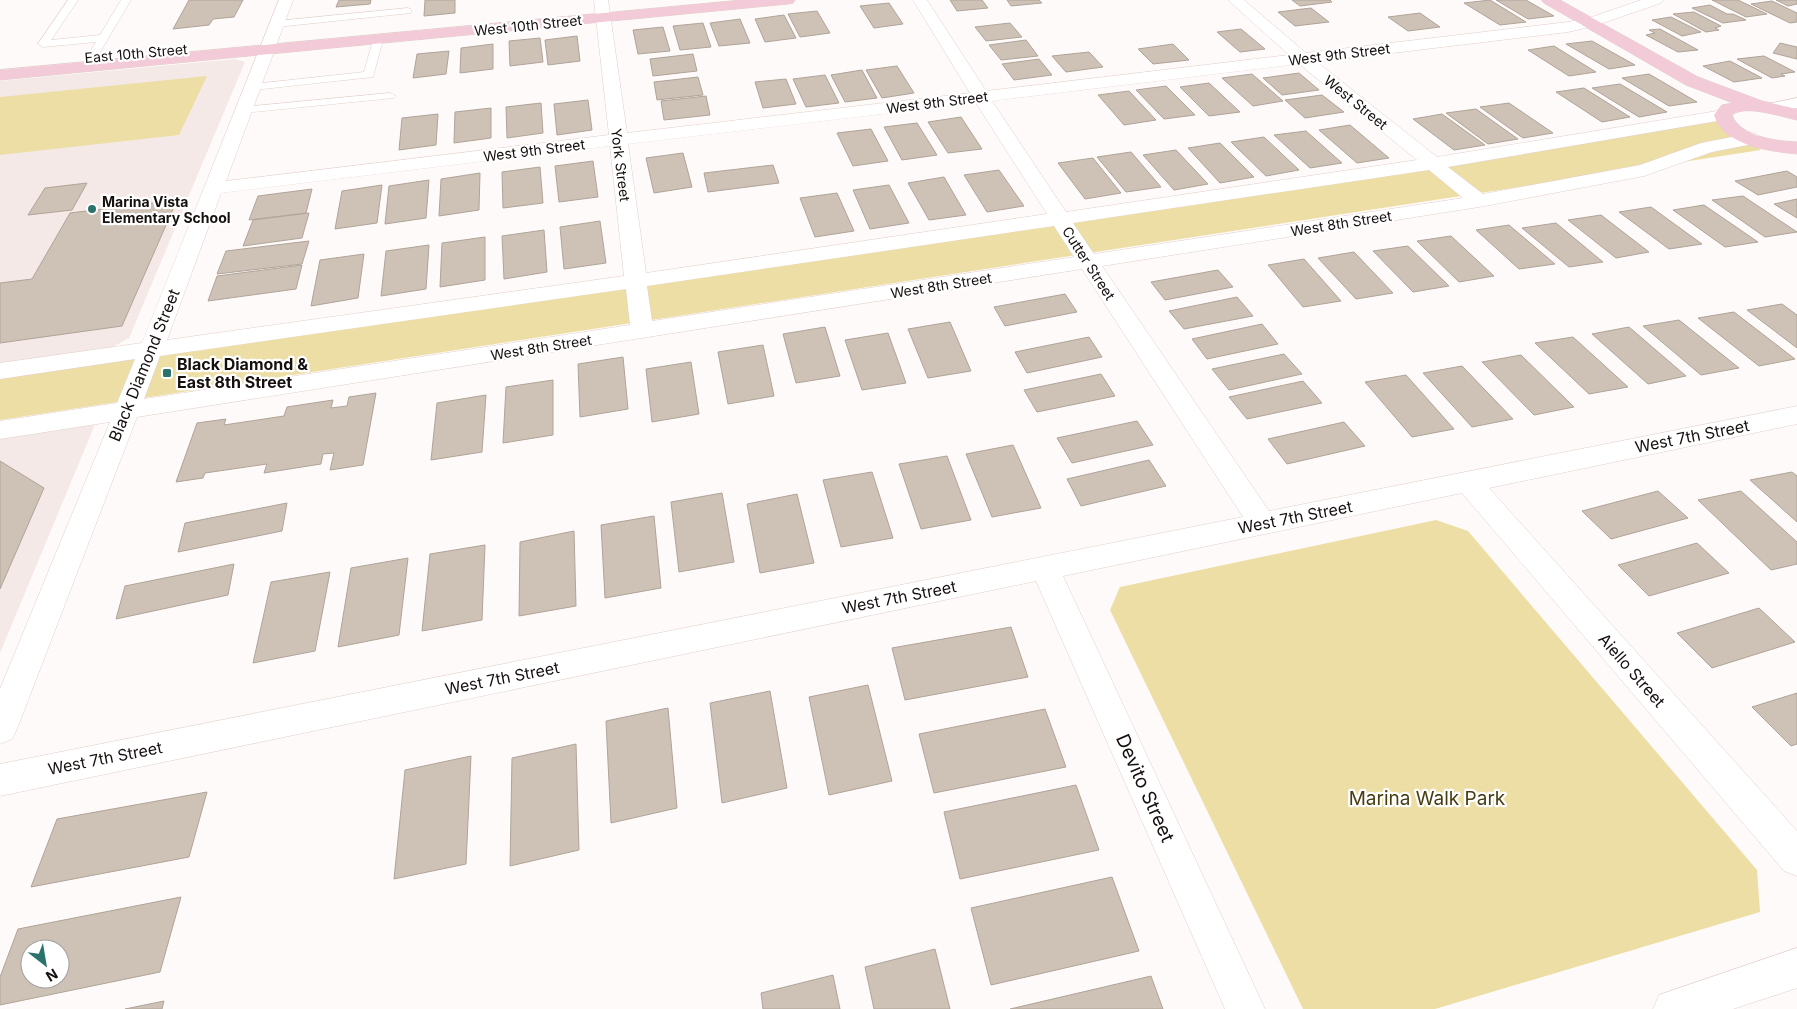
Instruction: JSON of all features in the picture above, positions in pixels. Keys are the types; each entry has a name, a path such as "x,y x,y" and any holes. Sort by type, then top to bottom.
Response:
{"main road":[{"name":"West 10th Street","path":"269,46 686,0"},
{"name":"West 10th Street","path":"269,46 378,40 602,8 788,0"},
{"path":"1549,0 1692,81 1719,102 1724,113 1723,119 1728,126 1752,139 1796,148"},
{"name":"East 10th Street","path":"0,68 92,57 269,46"},
{"name":"East 10th Street","path":"0,68 269,46"},
{"path":"1692,81 1766,107 1797,115"},
{"path":"1724,113 1737,106 1766,107"}],"street":[{"name":"Black Diamond Street","path":"0,729 151,349 286,0"},
{"name":"Cutter Street","path":"920,0 1089,263 1263,524"},
{"name":"West Street","path":"1235,0 1303,59 1479,202"},
{"name":"West 9th Street","path":"214,188 1303,59 1590,23 1656,0"},
{"name":"York Street","path":"602,8 642,331"},
{"path":"1766,107 1797,103"},
{"path":"0,371 636,281 1431,164 1724,113"},
{"name":"West 8th Street","path":"0,430 1479,202 1644,170 1708,147 1752,139"},
{"name":"West 7th Street","path":"0,780 1797,415"},
{"name":"Aiello Street","path":"1468,482 1797,858"},
{"name":"Devito Street","path":"1045,568 1245,1009"},
{"path":"1673,1009 1797,968"}],"lane":[{"path":"73,0 43,44 103,38"},
{"path":"92,57 126,0"},
{"path":"277,24 408,11"},
{"path":"253,87 369,75 378,40"},
{"path":"243,110 390,96"}],"shaded area":[{"name":"Marina Vista Elementary School","path":"235,59 245,62 129,338 111,348 0,364 0,81"},
{"path":"96,422 0,653 0,438"}],"green space":[{"path":"207,76 179,135 0,155 0,97"},
{"path":"1717,120 1761,150 0,420 0,379"},
{"name":"Marina Walk Park","path":"1436,520 1468,531 1757,870 1760,912 1435,1009 1303,1009 1110,610 1120,587"}],"building":[{"path":"189,0 243,0 234,17 213,19 209,25 173,29"},
{"path":"339,0 371,0 370,4 336,7"},
{"path":"425,0 455,0 455,13 424,16"},
{"path":"950,0 982,0 988,8 957,11"},
{"path":"1007,0 1039,0 1042,3 1011,6"},
{"path":"1292,0 1330,0 1332,2 1300,6"},
{"path":"1490,0 1526,22 1500,25 1464,3"},
{"path":"1496,0 1526,0 1554,16 1528,19"},
{"path":"1712,0 1738,0 1767,14 1746,17"},
{"path":"1776,0 1797,0 1797,4 1788,6"},
{"path":"1772,1 1797,13 1797,22 1790,23 1751,4"},
{"path":"889,3 903,24 874,28 860,6"},
{"path":"1710,5 1727,14 1733,14 1746,20 1723,23 1692,8"},
{"path":"1311,8 1329,22 1295,26 1278,12"},
{"path":"817,11 830,33 800,37 788,14"},
{"path":"1694,12 1721,26 1715,28 1719,30 1706,32 1673,14"},
{"path":"1420,13 1440,27 1408,31 1388,17"},
{"path":"784,15 796,38 765,42 755,19"},
{"path":"1671,17 1701,32 1682,36 1652,20"},
{"path":"740,19 750,43 719,46 710,23"},
{"path":"703,23 711,47 680,50 673,26"},
{"path":"1010,23 1022,37 986,41 975,27"},
{"path":"663,27 670,51 638,54 633,30"},
{"path":"1241,29 1265,49 1240,52 1217,32"},
{"path":"1660,29 1698,50 1678,52 1646,35 1655,33 1649,30"},
{"path":"577,36 580,61 548,65 545,40"},
{"path":"540,38 543,62 510,66 509,41"},
{"path":"1026,40 1038,56 1001,60 989,45"},
{"path":"1592,41 1635,65 1609,69 1566,44"},
{"path":"1780,43 1797,47 1797,59 1773,53"},
{"path":"493,44 493,69 460,73 461,48"},
{"path":"1173,44 1189,60 1153,64 1138,49"},
{"path":"1554,46 1596,72 1569,76 1528,50"},
{"path":"449,51 446,74 413,78 417,54"},
{"path":"1089,52 1103,67 1066,72 1052,56"},
{"path":"693,54 697,71 653,76 650,59"},
{"path":"1764,56 1795,72 1781,74 1785,76 1772,78 1737,59"},
{"path":"1039,59 1052,75 1014,80 1002,64"},
{"path":"1730,61 1762,78 1734,82 1703,66"},
{"path":"897,66 914,93 882,98 866,70"},
{"path":"862,70 877,98 845,102 831,75"},
{"path":"1299,73 1319,90 1282,95 1263,78"},
{"path":"1252,74 1283,101 1253,106 1222,78"},
{"path":"1649,74 1697,102 1669,106 1622,78"},
{"path":"825,75 839,103 806,107 793,79"},
{"path":"698,77 703,95 657,100 654,82"},
{"path":"786,79 796,104 763,108 755,82"},
{"path":"1209,83 1240,112 1209,116 1180,87"},
{"path":"1620,84 1667,112 1639,117 1592,88"},
{"path":"1166,86 1195,115 1164,119 1136,90"},
{"path":"1584,88 1630,117 1602,122 1556,92"},
{"path":"1129,91 1156,120 1124,125 1098,95"},
{"path":"1322,95 1344,112 1305,118 1285,100"},
{"path":"706,96 710,115 664,120 661,101"},
{"path":"588,100 592,130 557,135 554,104"},
{"path":"541,103 543,133 507,138 506,107"},
{"path":"1509,103 1553,133 1523,138 1480,107"},
{"path":"491,108 491,138 454,143 455,112"},
{"path":"1476,109 1518,139 1488,144 1446,113"},
{"path":"438,114 436,145 399,150 402,118"},
{"path":"1442,114 1485,145 1454,150 1413,119"},
{"path":"961,117 982,149 948,153 928,122"},
{"path":"917,123 937,155 902,160 884,127"},
{"path":"1350,125 1389,158 1357,163 1319,130"},
{"path":"871,129 888,161 853,166 837,133"},
{"path":"1306,131 1342,163 1310,168 1274,135"},
{"path":"1264,137 1299,170 1266,176 1231,142"},
{"path":"1220,143 1254,177 1220,183 1188,148"},
{"path":"1176,150 1208,184 1174,190 1143,155"},
{"path":"1131,152 1161,187 1126,192 1097,157"},
{"path":"683,153 692,187 654,193 646,158"},
{"path":"1093,158 1121,193 1085,199 1058,163"},
{"path":"593,161 598,197 559,202 555,166"},
{"path":"773,165 779,183 708,192 704,173"},
{"path":"540,167 543,203 503,208 502,172"},
{"path":"999,170 1024,206 987,212 964,175"},
{"path":"1787,171 1797,177 1797,187 1758,195 1735,181"},
{"path":"480,173 479,210 439,216 441,179"},
{"path":"944,177 966,215 929,220 908,183"},
{"path":"429,180 426,218 385,224 389,186"},
{"path":"87,183 72,210 28,215 45,188"},
{"path":"382,185 377,223 335,229 342,191"},
{"path":"889,185 909,223 870,229 853,190"},
{"path":"312,189 306,213 249,220 258,196"},
{"path":"837,193 854,231 815,237 800,198"},
{"path":"1743,196 1797,232 1765,237 1712,200"},
{"path":"1797,199 1797,218 1774,204"},
{"path":"177,200 122,326 0,343 0,283 32,279 70,213"},
{"path":"1704,205 1758,242 1725,247 1673,210"},
{"path":"1651,207 1702,244 1669,249 1619,212"},
{"path":"309,213 302,238 243,246 253,220"},
{"path":"1601,215 1649,252 1616,258 1568,220"},
{"path":"600,221 606,263 564,269 560,227"},
{"path":"1556,223 1603,262 1569,267 1522,228"},
{"path":"1509,225 1555,264 1519,269 1476,230"},
{"path":"544,230 547,272 504,279 502,236"},
{"path":"1451,236 1494,276 1459,282 1417,241"},
{"path":"485,237 485,280 440,287 442,243"},
{"path":"309,241 302,264 217,274 226,251"},
{"path":"429,245 426,289 381,296 386,251"},
{"path":"1408,246 1449,286 1413,292 1373,251"},
{"path":"1354,252 1393,293 1356,299 1318,258"},
{"path":"364,254 358,298 311,306 320,260"},
{"path":"1304,259 1341,301 1303,307 1268,265"},
{"path":"302,265 296,289 208,301 217,276"},
{"path":"1218,270 1233,287 1165,300 1151,282"},
{"path":"1065,294 1077,312 1005,326 994,307"},
{"path":"1237,297 1253,316 1184,329 1169,311"},
{"path":"1782,304 1797,315 1797,348 1747,310"},
{"path":"1734,312 1795,359 1759,366 1698,318"},
{"path":"1679,320 1739,368 1701,375 1643,326"},
{"path":"950,322 971,371 928,378 908,329"},
{"path":"1262,324 1278,344 1207,359 1192,339"},
{"path":"825,327 840,376 796,383 783,334"},
{"path":"1629,327 1686,376 1648,384 1592,334"},
{"path":"888,333 906,383 862,390 845,340"},
{"path":"1089,337 1102,357 1027,373 1015,352"},
{"path":"1573,337 1628,387 1589,394 1535,343"},
{"path":"763,345 774,396 728,404 718,352"},
{"path":"1284,354 1302,374 1229,390 1212,369"},
{"path":"1521,355 1574,407 1534,415 1482,362"},
{"path":"623,357 628,409 580,417 578,364"},
{"path":"691,362 699,414 652,422 646,369"},
{"path":"1462,366 1513,419 1472,427 1423,373"},
{"path":"1101,374 1115,396 1037,412 1024,390"},
{"path":"1406,375 1454,429 1412,437 1365,382"},
{"path":"553,380 553,435 503,443 506,387"},
{"path":"1303,381 1322,403 1247,419 1229,397"},
{"path":"376,393 363,465 330,470 334,453 323,454 321,464 264,473 267,464 205,473 203,478 176,482 197,423 226,419 224,425 284,416 287,407 333,400 331,408 347,406 349,397"},
{"path":"486,395 482,452 431,460 437,403"},
{"path":"1137,421 1153,445 1072,463 1057,438"},
{"path":"1344,422 1365,446 1287,464 1268,439"},
{"path":"1013,445 1041,508 992,517 966,454"},
{"path":"947,456 971,520 921,529 899,464"},
{"path":"1149,460 1166,486 1081,506 1067,479"},
{"path":"0,461 44,488 0,589"},
{"path":"872,472 893,538 841,547 823,480"},
{"path":"1792,472 1797,476 1797,522 1750,480"},
{"path":"1658,491 1688,518 1611,539 1582,511"},
{"path":"1741,491 1797,542 1797,564 1771,570 1698,500"},
{"path":"722,493 734,562 679,572 671,502"},
{"path":"797,494 814,563 760,573 747,504"},
{"path":"287,503 282,531 178,552 185,523"},
{"path":"654,516 661,588 605,598 601,525"},
{"path":"574,531 576,606 519,616 520,542"},
{"path":"1697,543 1729,573 1649,596 1618,565"},
{"path":"485,545 482,620 422,631 430,554"},
{"path":"408,558 399,635 338,647 351,568"},
{"path":"234,564 228,595 116,619 125,586"},
{"path":"330,572 315,651 253,663 271,582"},
{"path":"1759,608 1795,642 1712,668 1677,633"},
{"path":"1011,627 1028,677 905,700 892,648"},
{"path":"868,685 892,781 829,795 809,697"},
{"path":"770,691 787,788 722,803 710,703"},
{"path":"1797,693 1797,744 1791,746 1752,707"},
{"path":"668,708 677,808 611,823 606,721"},
{"path":"1045,709 1066,767 934,793 919,734"},
{"path":"576,744 579,850 510,866 512,758"},
{"path":"471,756 466,864 394,879 405,770"},
{"path":"1076,785 1099,850 960,879 944,812"},
{"path":"207,792 189,857 31,887 57,819"},
{"path":"1112,877 1139,951 991,985 971,908"},
{"path":"181,897 160,972 0,1005 0,977 18,929"},
{"path":"935,949 950,1009 874,1009 865,967"},
{"path":"833,975 840,1009 763,1009 761,993"},
{"path":"1151,976 1163,1009 1010,1009"},
{"path":"164,1001 162,1009 125,1009"}],"place":[{"name":"Marina Vista Elementary School","path":"92,209"},
{"name":"Black Diamond & East 8th Street","path":"167,373"}]}
